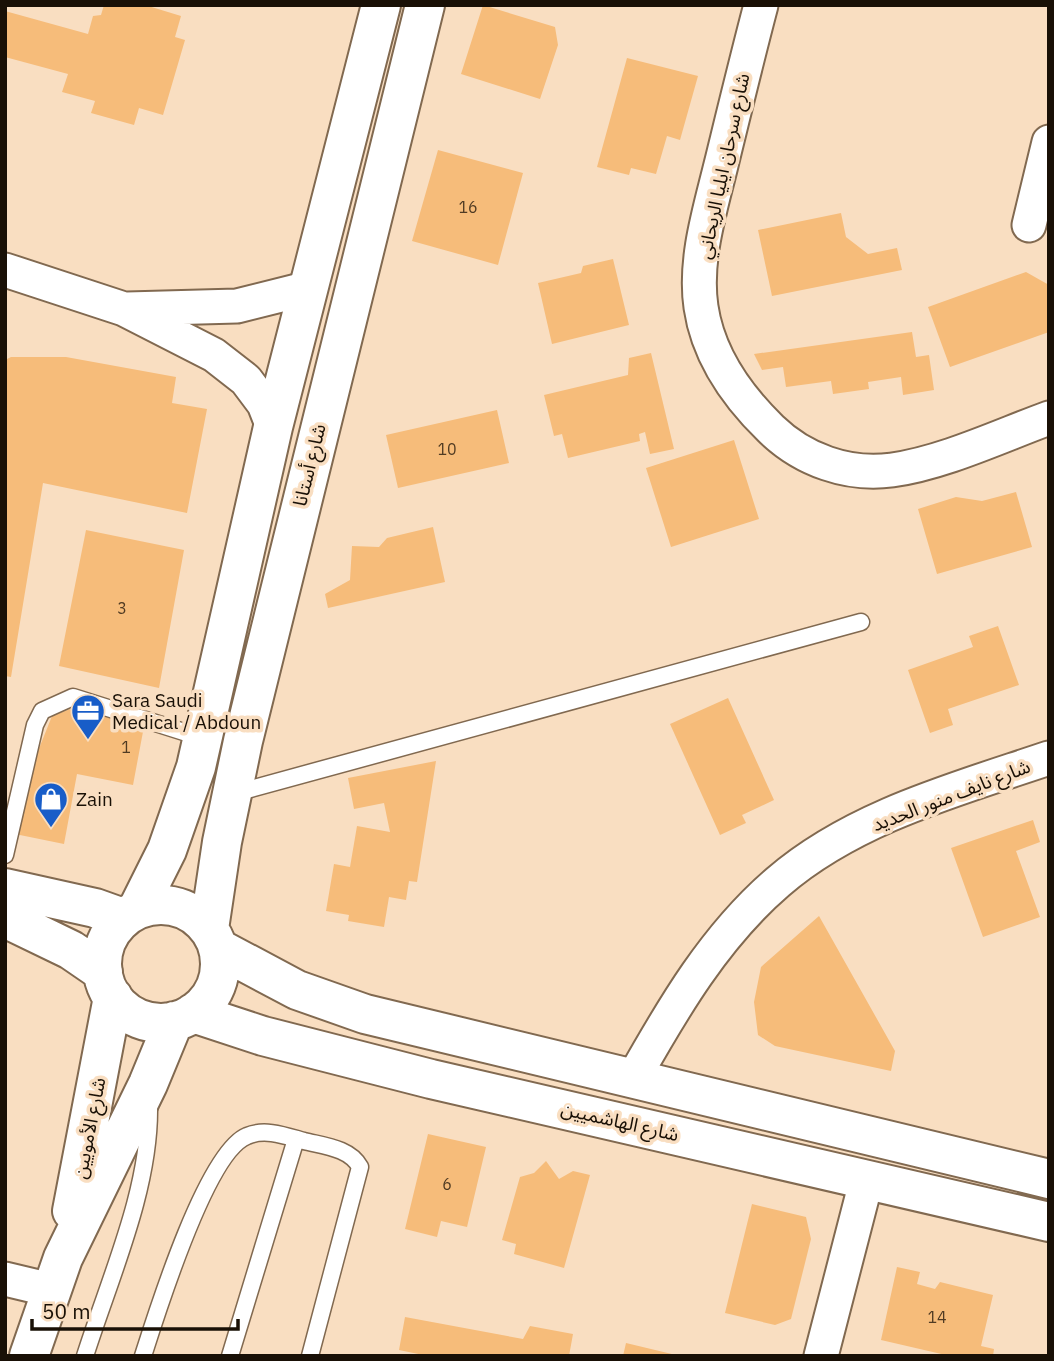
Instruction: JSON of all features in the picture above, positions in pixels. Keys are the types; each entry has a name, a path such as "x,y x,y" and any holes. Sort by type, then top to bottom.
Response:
{"street":[{"path":"108,985 106,943 130,914 184,806 203,738 273,426 381,5"},
{"name":"شارع أستانا","path":"214,938 232,794 310,461 425,5"},
{"name":"شارع سرحان ايليا الريحاني","path":"761,5 710,212 700,276 700,304 706,330 716,358 735,387 779,437 809,456 839,468 865,472 893,470 919,464 1049,418"},
{"path":"1029,225 1049,142"},
{"path":"5,270 124,309 232,367 264,404 273,426"},
{"path":"124,309 237,306 309,288"},
{"name":"شارع نايف منور الحديد","path":"633,1079 683,993 713,952 779,881 831,846 896,812 1049,758"},
{"path":"5,888 130,914 157,905 177,906 195,915 214,938 296,990 333,1005 424,1030 1049,1179"},
{"path":"5,918 71,950 108,985 125,1010 140,1018 157,1022 184,1017 207,1001 217,985 220,966 214,938"},
{"name":"شارع الأمويين","path":"57,1274 108,985"},
{"name":"شارع الأمويين","path":"29,1356 57,1274 148,1084 184,1017"},
{"name":"شارع الهاشميين","path":"184,1017 431,1079 640,1125 866,1182 1049,1222"},
{"path":"821,1356 866,1182"},
{"path":"5,1279 57,1274"}],"lane":[{"path":"232,794 861,622"},
{"path":"5,855 35,724 42,711 73,697 203,738"},
{"path":"85,1356 148,1151 148,1084"},
{"path":"143,1356 175,1263 197,1210 228,1150 236,1142 254,1133 275,1133 349,1154 360,1167 310,1356"},
{"path":"230,1356 296,1139"}],"building":[{"path":"104,5 145,5 181,16 175,37 185,40 163,115 139,108 134,125 91,113 95,101 62,92 68,74 5,57 5,11 88,34 93,16 101,15"},
{"path":"483,5 555,27 558,45 540,99 461,74"},
{"path":"627,58 698,76 680,140 667,136 656,174 631,168 629,175 597,167"},
{"path":"438,150 523,173 498,265 412,241"},
{"path":"841,213 846,237 868,254 897,248 902,270 772,296 758,230"},
{"path":"613,259 629,325 552,344 538,283 581,273 583,266"},
{"path":"1026,272 1049,285 1049,332 950,367 928,307"},
{"path":"912,332 916,357 929,355 934,390 903,395 901,377 868,382 869,389 833,394 831,381 786,387 783,367 762,370 754,354"},
{"path":"651,353 674,449 650,454 645,432 639,434 640,441 568,458 562,434 554,436 544,395 628,375 629,358"},
{"path":"11,357 66,357 176,377 172,403 207,409 187,513 43,483 11,677 5,676 5,360"},
{"path":"497,410 509,463 398,488 386,435"},
{"path":"734,440 759,519 671,547 646,468"},
{"path":"1016,492 1032,547 937,574 918,509 956,497 982,501"},
{"path":"433,527 445,582 328,608 325,594 350,580 352,546 379,547 387,538"},
{"path":"86,530 184,550 159,688 59,666"},
{"path":"998,626 1019,685 948,709 953,725 930,733 908,670 973,647 969,636"},
{"path":"728,698 774,800 742,815 746,823 720,835 670,724"},
{"path":"70,709 145,721 133,785 77,774 64,844 15,834 30,750 38,751 52,716"},
{"path":"436,761 417,882 409,881 406,900 389,897 384,927 348,921 349,915 326,911 334,864 350,867 357,826 390,832 384,803 354,809 348,778"},
{"path":"1033,820 1040,842 1016,851 1040,917 983,937 951,848"},
{"path":"819,916 895,1051 891,1071 775,1046 758,1035 754,1002 761,967"},
{"path":"428,1134 486,1147 467,1227 441,1221 437,1237 405,1229"},
{"path":"546,1161 559,1179 573,1171 590,1175 564,1268 514,1254 516,1244 502,1240 520,1177 534,1173"},
{"path":"752,1204 806,1217 811,1239 791,1319 775,1325 725,1313"},
{"path":"897,1267 920,1272 917,1284 935,1289 940,1282 993,1295 981,1346 994,1349 993,1356 950,1356 881,1340"},
{"path":"405,1317 523,1339 530,1326 573,1334 569,1356 428,1356 399,1350"},
{"path":"626,1343 676,1355 676,1356 623,1356"}],"place":[{"name":"Sara Saudi Medical / Abdoun","path":"88,741"},
{"name":"Zain","path":"51,829"}]}
